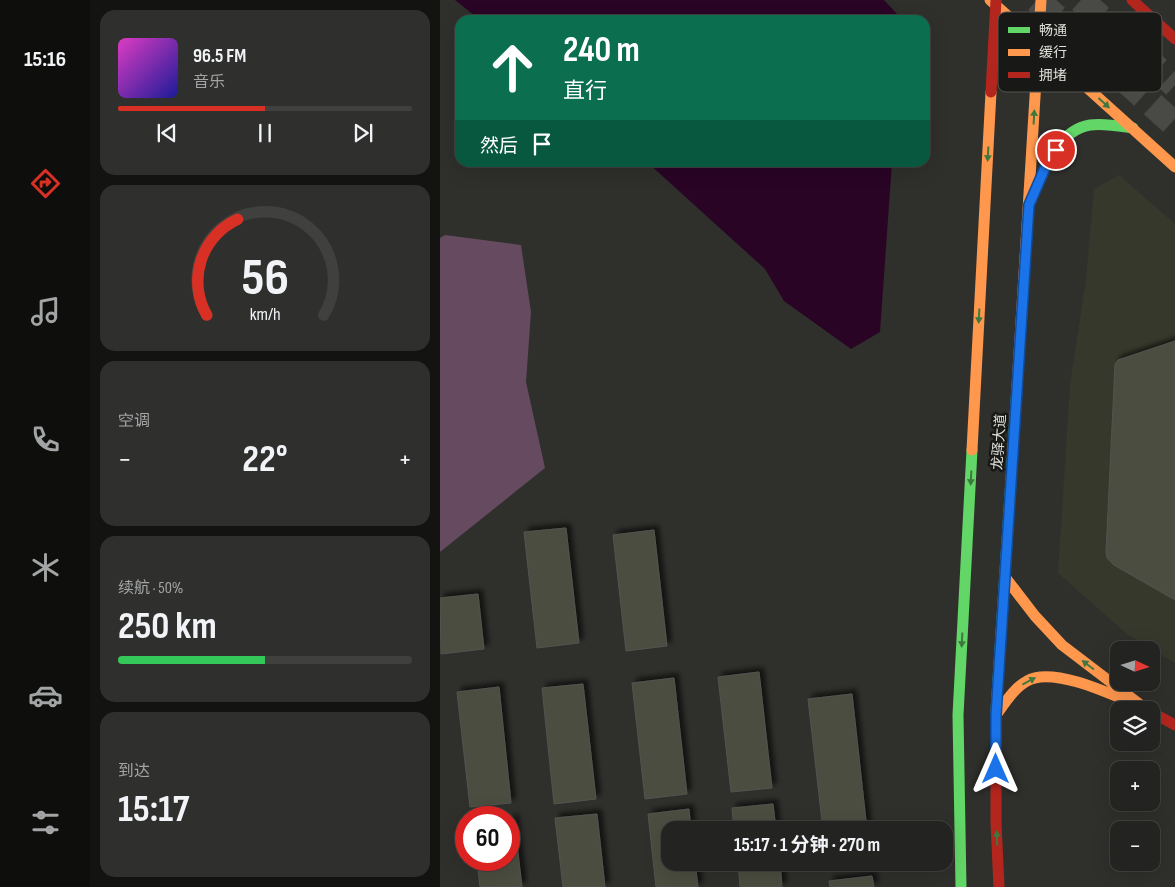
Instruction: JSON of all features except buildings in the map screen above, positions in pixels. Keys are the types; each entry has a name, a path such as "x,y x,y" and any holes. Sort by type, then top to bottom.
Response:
{"main road":[{"path":"1132,0 1145,12"},
{"path":"994,2 1005,12"},
{"name":"龙驿大道","path":"961,887 958,715 994,2"},
{"path":"1162,27 1175,39"},
{"name":"龙驿大道","path":"999,887 996,823 996,715 1036,92"},
{"path":"1092,92 1175,167"},
{"path":"1029,205 1048,161 1064,139 1080,127 1100,124 1132,128"},
{"path":"1005,577 1035,616 1062,645 1137,701"},
{"path":"996,715 1017,689 1030,678 1050,675 1072,680 1126,701"},
{"path":"1160,716 1175,725"}],"shaded area":[{"path":"455,0 884,0 898,15 474,15"},
{"path":"652,167 892,167 880,332 851,349 784,301 765,269"},
{"path":"1119,175 1175,224 1175,663 1160,654 1160,641 1138,641 1128,635 1058,573 1070,384 1086,279 1094,189"},
{"path":"445,235 521,245 531,312 526,382 545,468 440,552 440,238"}],"tunnel":[{"path":"1037,0 1050,12"},
{"path":"1081,0 1094,12"},
{"path":"1162,73 1175,85"},
{"path":"1139,92 1175,125"}],"traffic: fast":[{"path":"1036,189 1044,169 1062,141 1079,128 1095,124 1133,128"},
{"path":"996,711 1017,387"},
{"path":"961,887 958,715 972,450"}],"traffic: slow":[{"path":"990,0 1003,12"},
{"path":"1040,12 1041,0"},
{"path":"972,450 991,92"},
{"path":"1017,387 1035,92"},
{"path":"1092,92 1175,167"},
{"path":"996,715 1018,688 1027,681 1039,677 1053,677 1086,685 1146,709 1062,645 1035,616 1005,577"}],"traffic: jam":[{"path":"991,92 996,0"},
{"path":"1132,0 1145,12"},
{"path":"1162,27 1175,39"},
{"path":"996,711 996,823 999,887"},
{"path":"1160,717 1175,725"}],"route":[{"path":"996,769 996,715 1029,205 1048,161 1056,150"}]}
